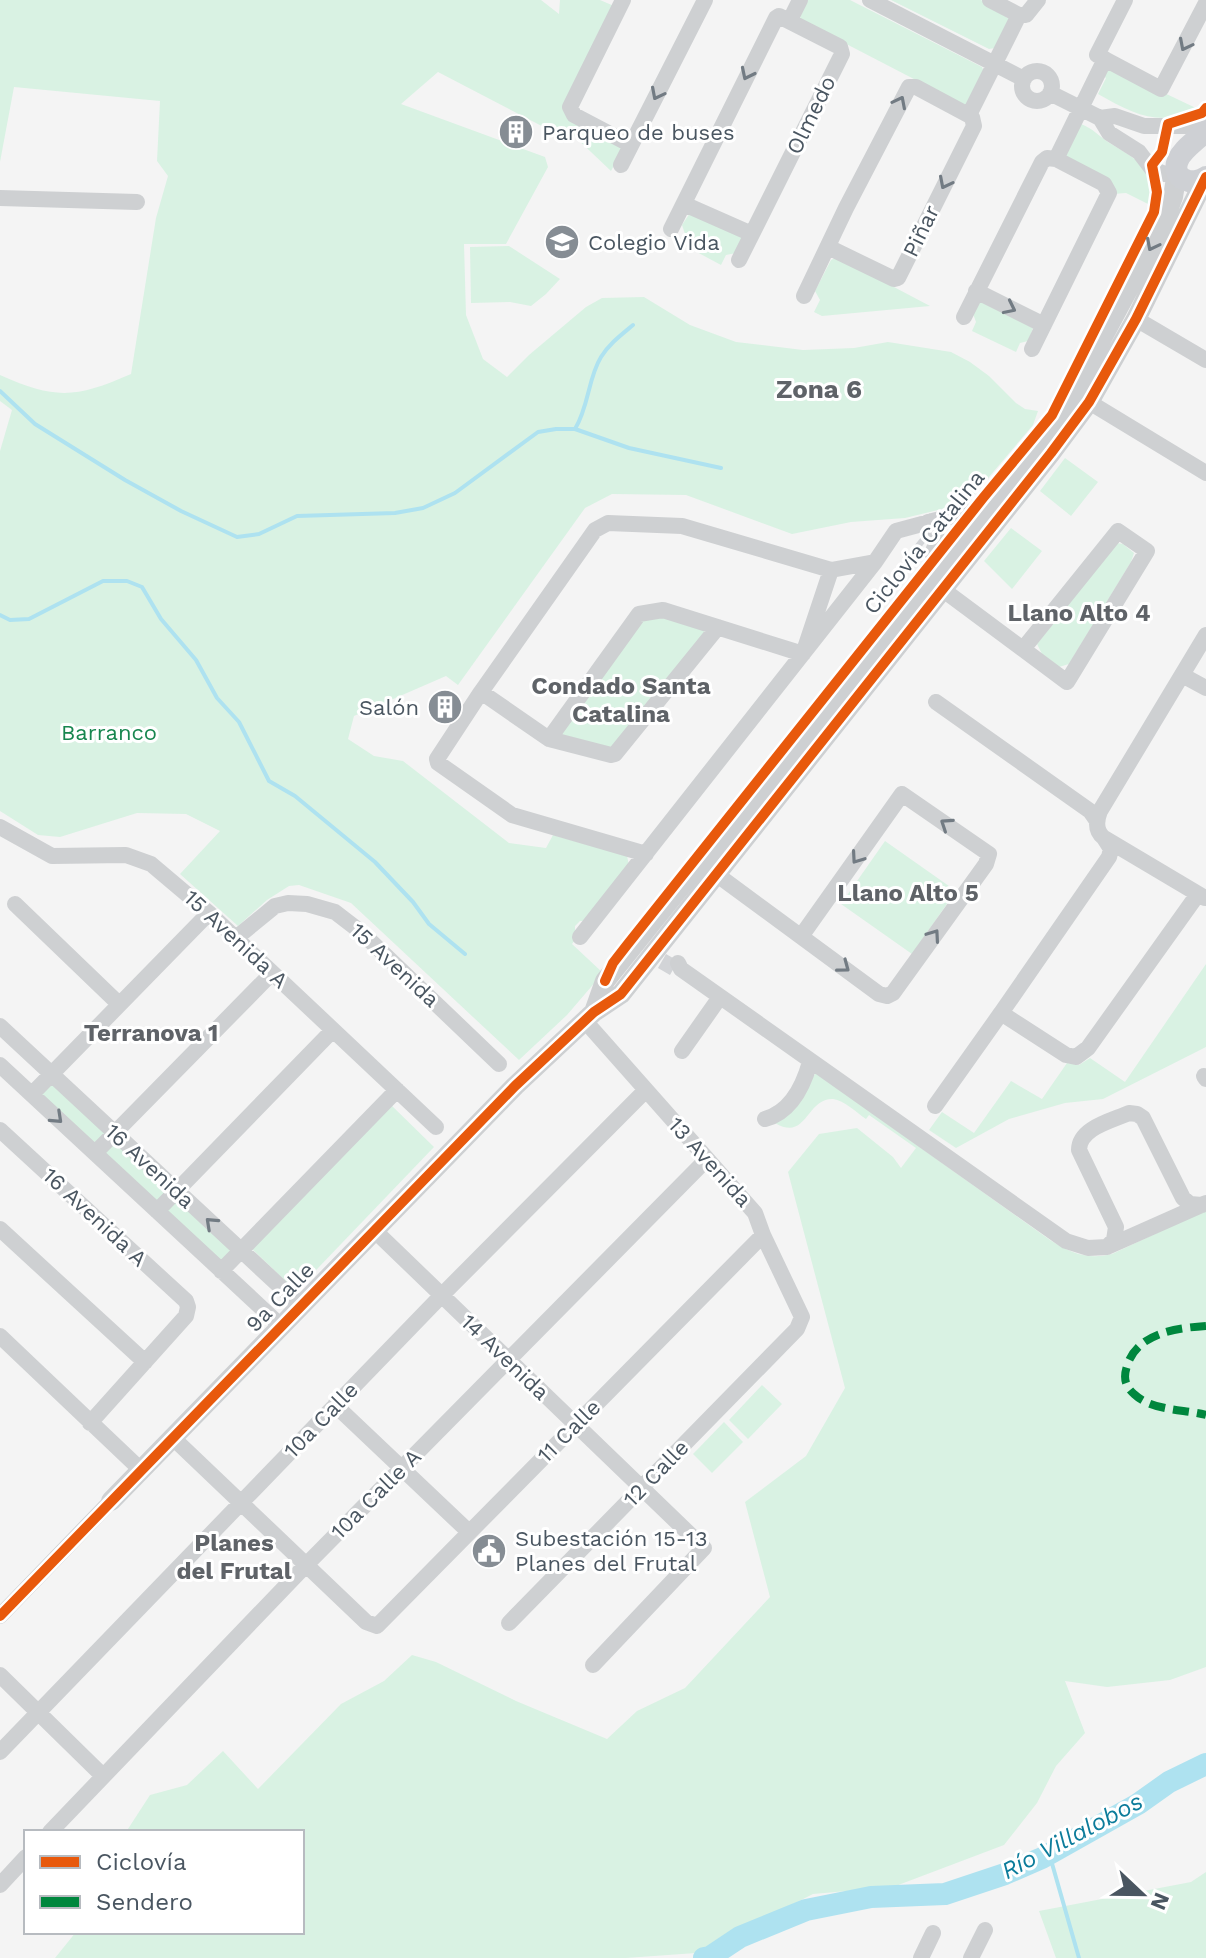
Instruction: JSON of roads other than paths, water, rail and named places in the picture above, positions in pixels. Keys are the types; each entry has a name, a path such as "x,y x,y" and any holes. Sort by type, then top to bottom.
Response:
{"main road":[{"path":"1190,154 1190,183 1203,184"}],"street":[{"path":"623,0 570,107 574,115 631,145"},
{"path":"621,165 705,0"},
{"path":"671,229 776,18 779,16 790,20 800,0"},
{"path":"870,0 1024,79 1033,71 1044,72 1052,83 1050,93 1100,118 1109,133 1130,146 1190,154"},
{"path":"990,0 1019,15 1030,13 1038,0"},
{"path":"1125,0 1097,55 1163,89 1206,3"},
{"name":"Piñar","path":"828,247 894,279 898,278 974,126 974,120 969,115 1019,15"},
{"name":"Olmedo","path":"739,260 842,54 840,47 790,20"},
{"path":"1056,159 1105,59"},
{"path":"804,296 909,87 916,87 969,115"},
{"path":"1168,128 1195,123 1206,113"},
{"path":"929,550 983,511 1064,409 1166,217 1190,154 1181,133 1168,128 1139,125 1115,116 1100,118"},
{"path":"1130,146 1139,125"},
{"path":"964,317 1042,162 1047,158 1056,159 1100,181 1108,187 1109,193 1032,349"},
{"path":"1089,402 1136,319 1203,184"},
{"path":"0,198 137,202"},
{"path":"684,204 752,234"},
{"path":"976,291 1044,325"},
{"path":"1089,402 1090,382 1113,336 1114,318"},
{"path":"1136,319 1206,360"},
{"path":"1089,402 1206,473"},
{"name":"9a Calle","path":"0,1616 515,1086 590,1017 668,959 716,874 1089,402"},
{"path":"580,937 875,562 896,531 983,511"},
{"path":"590,1017 605,981 938,540 927,522"},
{"path":"646,854 512,815 438,763 437,756 595,530 608,523 682,526 831,570 875,562"},
{"path":"904,529 929,550"},
{"path":"942,589 1067,682 1147,551 1118,531 1023,649"},
{"path":"803,654 831,570"},
{"path":"549,739 639,614 663,610 803,654"},
{"path":"481,692 549,739 607,755 615,754 718,627"},
{"path":"1001,1013 1066,1055 1081,1056 1202,896 1104,838 1098,833 1097,821 1100,811 1206,635"},
{"path":"1182,675 1206,688"},
{"path":"936,702 1090,811 1097,821"},
{"path":"716,874 879,994 890,995 986,864 989,854 902,794 802,935"},
{"name":"15 Avenida A","path":"3,834 52,856 126,855 138,857 164,873 436,1127"},
{"path":"935,1106 1109,857 1111,849 1104,838"},
{"path":"15,904 119,1004"},
{"name":"15 Avenida","path":"236,938 275,906 307,904 335,912 361,932 499,1064"},
{"path":"32,1094 209,913"},
{"path":"668,959 1056,1235 1088,1248 1107,1247 1205,1204"},
{"path":"95,1153 272,973"},
{"path":"682,1051 720,997"},
{"name":"13 Avenida","path":"590,1017 646,1090 755,1213 802,1313 801,1321"},
{"name":"16 Avenida","path":"0,1026 300,1305"},
{"path":"157,1211 333,1030"},
{"path":"765,1119 782,1112 791,1102 810,1062"},
{"name":"16 Avenida","path":"0,1065 280,1325"},
{"path":"221,1271 397,1090"},
{"name":"10a Calle","path":"0,1752 442,1295 646,1090"},
{"path":"1107,1247 1114,1240 1116,1227 1079,1150 1079,1143 1085,1133 1129,1113 1143,1118 1183,1198 1190,1204 1205,1204"},
{"name":"16 Avenida A","path":"0,1130 186,1301 186,1316 145,1362"},
{"name":"10a Calle A","path":"52,1830 306,1565 706,1160"},
{"path":"0,1229 145,1362 90,1423"},
{"name":"14 Avenida","path":"374,1230 704,1550 593,1665"},
{"name":"11 Calle","path":"306,1565 366,1622 375,1627 381,1624 763,1235"},
{"name":"12 Calle","path":"509,1623 797,1329 801,1321"},
{"path":"0,1336 141,1470"},
{"path":"335,1405 469,1532"},
{"path":"172,1437 306,1565"},
{"path":"0,1675 103,1776"},
{"path":"0,1885 24,1859"},
{"path":"971,1958 985,1930"},
{"path":"921,1958 933,1933"}],"waterway":[{"path":"575,429 601,357 633,325"},
{"path":"0,391 35,424 125,480 237,537 259,534 297,516 395,513 423,508 455,493 538,432 556,429 575,429 629,448 721,468"},
{"path":"0,615 10,620 29,619 103,581 127,581 142,587 161,619 196,660 217,698 239,722 269,781 295,796 375,862 429,924 465,954"},
{"name":"Río Villalobos","path":"704,1958 740,1937 806,1910 871,1897 945,1894 1005,1874 1042,1858 1138,1804 1169,1782 1206,1764"},
{"path":"1049,1853 1079,1958"}],"tunnel":[{"path":"918,541 923,545"},
{"path":"662,961 674,968"}],"place":[{"name":"Parqueo de buses","path":"516,132"},
{"name":"Colegio Vida","path":"562,242"},
{"name":"Salón","path":"445,707"},
{"name":"Subestación 15-13 Planes del Frutal","path":"489,1551"}],"district":[{"name":"Zona 6","path":"819,389"},
{"name":"Llano Alto 4","path":"1079,613"},
{"name":"Condado Santa Catalina","path":"621,700"},
{"name":"Llano Alto 5","path":"908,893"},
{"name":"Terranova 1","path":"151,1033"},
{"name":"Planes del Frutal","path":"234,1557"}],"park label":[{"name":"Barranco","path":"109,732"}]}
